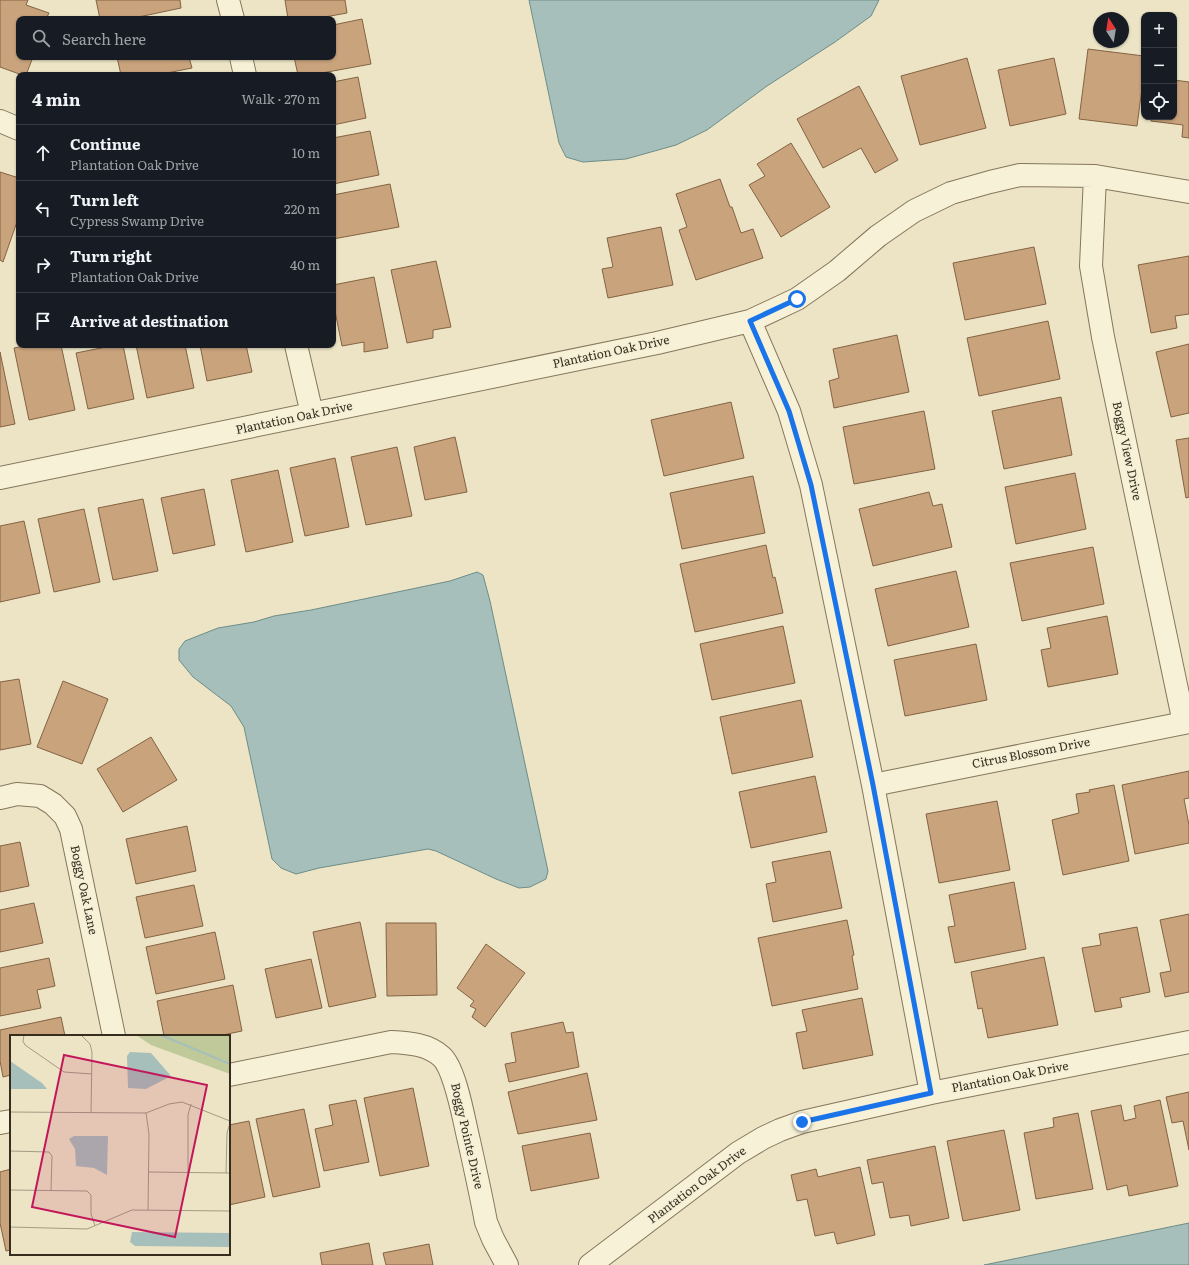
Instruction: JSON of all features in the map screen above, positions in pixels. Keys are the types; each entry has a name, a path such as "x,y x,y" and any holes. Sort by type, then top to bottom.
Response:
{"street":[{"path":"228,0 232,16"},
{"path":"242,60 244,72"},
{"path":"0,122 16,128"},
{"name":"Plantation Oak Drive","path":"0,478 657,343 750,321 797,299 837,272 878,236 914,211 951,194 1020,175 1095,176 1189,192"},
{"name":"Boggy View Drive","path":"1095,176 1091,266 1103,337 1186,722"},
{"path":"750,321 789,411 811,485 873,785 931,1093"},
{"path":"297,348 312,414"},
{"name":"Citrus Blossom Drive","path":"873,785 1186,722"},
{"name":"Boggy Oak Lane","path":"0,798 17,794 40,796 53,804 65,816 71,829 114,1035"},
{"name":"Boggy Pointe Drive","path":"230,1075 391,1042 413,1043 429,1048 443,1058 449,1068 458,1093 486,1222 507,1265"},
{"name":"Plantation Oak Drive","path":"590,1265 738,1153 780,1130 802,1122 931,1093 1189,1042"},
{"path":"0,1124 10,1121"}],"water":[{"path":"529,0 879,0 871,16 835,42 767,86 707,130 676,145 626,159 583,162 566,157 559,143"},
{"path":"477,572 483,575 490,601 548,871 546,879 530,887 519,888 436,851 428,849 319,868 296,874 281,868 272,859 244,727 231,706 193,677 179,660 179,649 185,641 218,628 254,622 274,616 311,610 450,581"},
{"path":"1189,1223 1189,1265 984,1265"}],"building":[{"path":"0,0 28,0 26,5 49,13 48,16 16,16 16,60 32,60 27,72 16,73 0,67"},
{"path":"96,0 180,0 181,8 143,16 99,16"},
{"path":"285,0 345,0 347,13 330,16 288,16"},
{"path":"362,19 371,64 327,72 297,72 295,60 336,60 336,24"},
{"path":"1088,49 1141,56 1141,96 1137,126 1079,119"},
{"path":"967,58 986,128 920,145 901,76"},
{"path":"1054,58 1066,114 1010,126 998,70"},
{"path":"118,60 190,60 192,68 172,72 120,72"},
{"path":"358,77 366,118 336,124 336,81"},
{"path":"1177,80 1189,82 1189,138 1182,137 1183,125 1151,121 1177,120"},
{"path":"859,86 898,160 875,173 861,148 823,168 797,119"},
{"path":"370,131 379,175 336,183 336,137"},
{"path":"791,143 830,207 781,237 749,185 765,176 757,164"},
{"path":"0,172 16,177 16,225 3,262 0,260"},
{"path":"720,179 741,233 753,229 763,258 696,280 679,230 687,227 676,194"},
{"path":"390,184 399,227 336,238 336,194"},
{"path":"661,227 673,285 608,298 602,269 613,267 607,238"},
{"path":"1034,247 1046,304 965,320 953,263"},
{"path":"1189,256 1189,314 1175,316 1177,328 1151,333 1138,265"},
{"path":"436,261 451,327 433,330 433,338 407,343 391,270"},
{"path":"374,277 388,348 364,352 364,342 342,346 336,316 336,284"},
{"path":"1048,321 1060,379 979,396 967,338"},
{"path":"897,335 909,392 834,408 829,381 839,378 833,349"},
{"path":"1189,344 1189,413 1171,417 1156,352"},
{"path":"14,348 62,348 75,410 29,420"},
{"path":"101,348 124,348 134,399 88,409 76,353"},
{"path":"137,348 186,348 194,388 147,398"},
{"path":"201,348 247,348 252,372 207,381"},
{"path":"0,352 15,424 0,427"},
{"path":"1061,397 1072,455 1004,469 992,411"},
{"path":"731,402 744,458 664,476 651,420"},
{"path":"924,411 935,469 854,484 843,427"},
{"path":"455,437 467,492 425,500 414,447"},
{"path":"1189,438 1189,497 1186,498 1176,440"},
{"path":"397,447 412,516 366,525 351,457"},
{"path":"335,458 349,527 305,536 290,468"},
{"path":"278,470 293,542 246,552 231,480"},
{"path":"1075,473 1086,529 1016,544 1005,487"},
{"path":"753,476 765,533 682,549 670,493"},
{"path":"204,489 215,545 173,554 161,498"},
{"path":"929,492 933,506 942,504 952,547 873,566 859,509"},
{"path":"143,499 158,571 113,580 98,508"},
{"path":"84,509 100,582 54,592 38,519"},
{"path":"24,521 40,593 0,602 0,526"},
{"path":"766,545 773,578 775,577 783,613 695,632 680,564"},
{"path":"1093,547 1104,604 1022,621 1010,563"},
{"path":"956,571 969,627 888,646 875,589"},
{"path":"1107,616 1118,674 1048,687 1041,650 1051,648 1047,628"},
{"path":"783,626 795,683 712,700 700,644"},
{"path":"976,644 987,700 905,716 894,660"},
{"path":"19,679 31,744 0,750 0,682"},
{"path":"63,681 108,699 82,764 37,747"},
{"path":"801,700 813,757 732,774 720,717"},
{"path":"151,737 177,780 123,812 97,769"},
{"path":"1189,771 1189,798 1184,799 1189,825 1189,843 1135,854 1122,785"},
{"path":"815,776 827,832 751,848 739,792"},
{"path":"1114,785 1129,861 1063,875 1052,820 1079,813 1076,794 1090,792 1089,790"},
{"path":"997,801 1010,870 939,883 926,814"},
{"path":"187,826 196,871 136,884 126,839"},
{"path":"20,842 29,886 0,892 0,846"},
{"path":"830,851 842,908 773,922 766,884 776,882 772,862"},
{"path":"1014,882 1026,949 955,963 948,927 955,926 949,895"},
{"path":"194,885 203,926 145,938 136,897"},
{"path":"34,903 43,943 0,952 0,910"},
{"path":"1189,914 1189,992 1165,997 1160,973 1171,971 1160,920"},
{"path":"847,920 854,955 852,956 858,989 772,1006 758,938"},
{"path":"360,922 376,997 329,1007 313,932"},
{"path":"386,923 436,923 437,995 387,996"},
{"path":"1137,927 1150,992 1120,998 1122,1007 1095,1012 1082,948 1101,945 1099,934"},
{"path":"215,932 225,979 156,994 146,947"},
{"path":"486,944 525,973 485,1027 472,1017 476,1009 470,1006 474,1001 457,988"},
{"path":"1044,957 1058,1025 988,1038 982,1008 978,1009 971,972"},
{"path":"49,958 55,986 37,990 41,1008 0,1016 0,968"},
{"path":"311,959 322,1008 276,1018 265,969"},
{"path":"233,985 242,1031 223,1035 164,1035 157,1001"},
{"path":"862,998 873,1055 803,1069 796,1033 807,1031 802,1010"},
{"path":"61,1017 65,1035 10,1035 10,1075 3,1077 0,1061 0,1030"},
{"path":"563,1022 566,1033 573,1032 579,1067 509,1082 505,1064 516,1062 511,1033"},
{"path":"587,1073 597,1120 518,1134 508,1092"},
{"path":"413,1088 429,1166 380,1176 364,1098"},
{"path":"1189,1092 1189,1150 1183,1121 1172,1123 1166,1097"},
{"path":"356,1100 369,1162 324,1171 315,1129 333,1125 329,1105"},
{"path":"1160,1100 1178,1186 1129,1196 1127,1185 1107,1190 1091,1111 1121,1105 1124,1121 1136,1118 1134,1106"},
{"path":"304,1109 320,1187 273,1197 256,1119"},
{"path":"1078,1113 1093,1189 1036,1199 1024,1133 1054,1127 1053,1118"},
{"path":"249,1121 265,1197 230,1205 230,1125"},
{"path":"1004,1130 1020,1210 963,1221 947,1141"},
{"path":"590,1133 599,1178 531,1191 522,1146"},
{"path":"935,1146 949,1218 911,1226 909,1215 890,1218 883,1182 872,1184 867,1160"},
{"path":"860,1167 875,1235 837,1244 834,1232 815,1236 807,1199 797,1201 791,1175 816,1169 818,1177"},
{"path":"10,1169 10,1250 6,1251 0,1223 0,1172"},
{"path":"369,1243 373,1265 322,1265 320,1253"},
{"path":"429,1244 433,1265 386,1265 383,1253"}],"route":[{"path":"797,299 750,321 789,411 811,485 873,785 931,1093 802,1122"}]}
